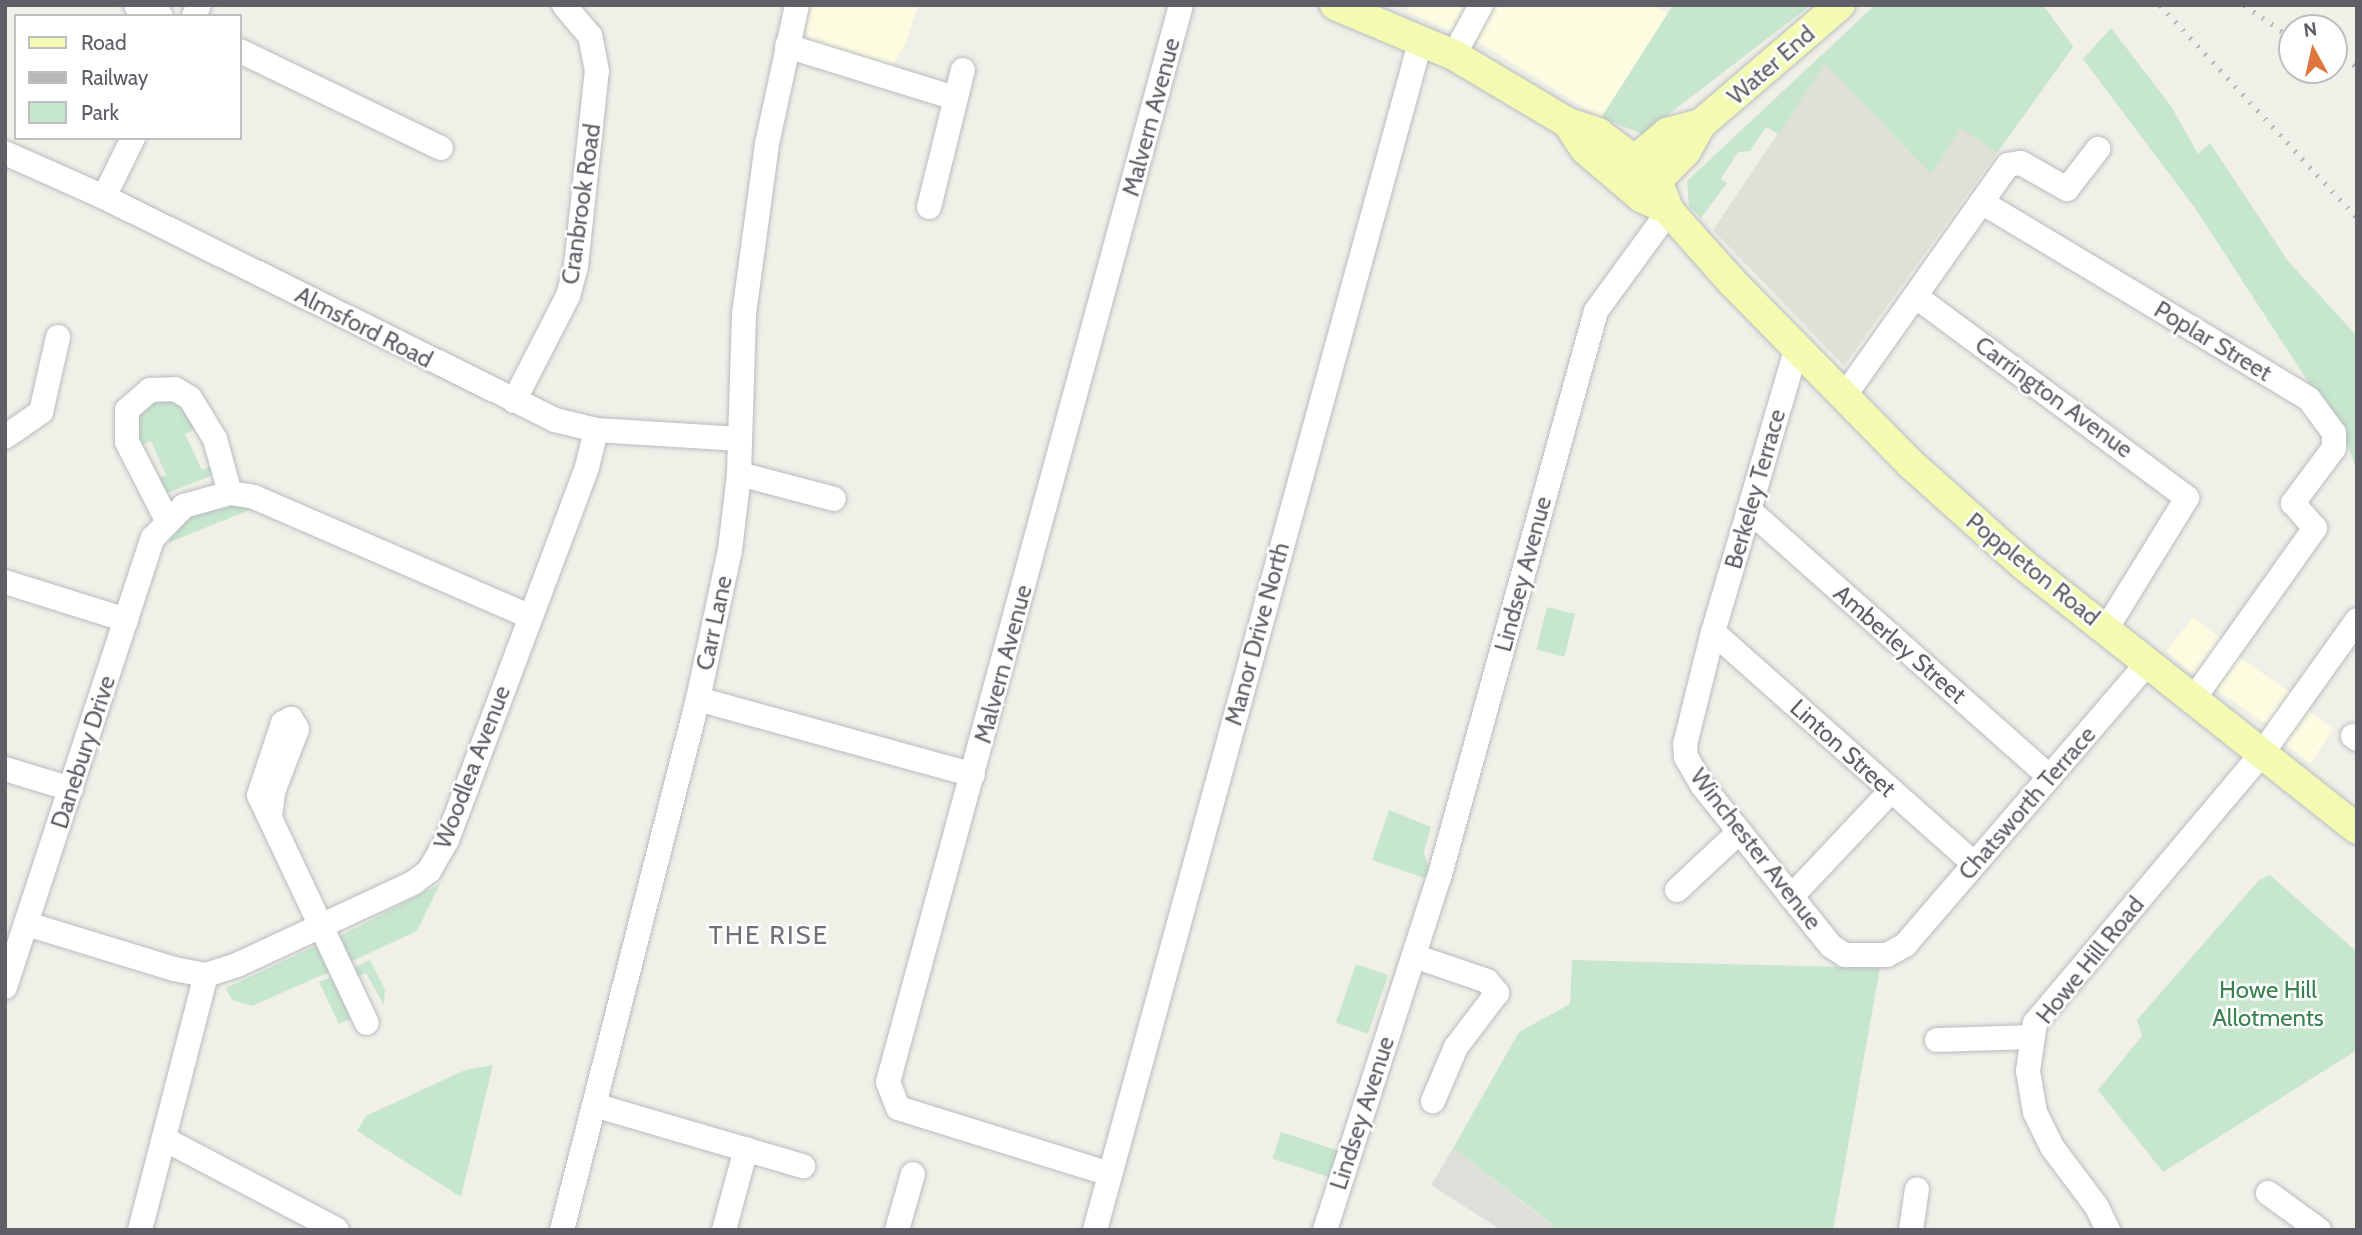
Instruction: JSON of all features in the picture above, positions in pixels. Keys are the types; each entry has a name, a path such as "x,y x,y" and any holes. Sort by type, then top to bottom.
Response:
{"main road":[{"path":"1335,5 1454,55 1567,123 1598,133 1625,168 1649,188 1669,211"},
{"name":"Water End","path":"1649,188 1686,151 1702,124 1840,5"},
{"name":"Water End","path":"1625,168 1667,133 1702,124"},
{"name":"Poppleton Road","path":"1669,211 1732,282 1966,515 2106,629 2196,697 2357,829"}],"street":[{"path":"136,5 156,14"},
{"name":"Cranbrook Road","path":"514,401 568,296 576,266 597,71 590,36 564,5"},
{"name":"Carr Lane","path":"562,1230 698,699 730,550 739,474 745,302 767,144 797,5"},
{"name":"Malvern Avenue","path":"1110,1174 898,1108 890,1096 888,1082 1181,5"},
{"path":"1454,55 1481,5"},
{"name":"Manor Drive North","path":"1095,1230 1421,39"},
{"path":"787,47 955,98"},
{"path":"242,52 441,148"},
{"path":"929,207 963,71"},
{"path":"104,197 132,140"},
{"path":"1845,395 1918,298 2008,165 2021,163 2067,189 2098,149"},
{"name":"Almsford Road","path":"5,153 104,197 555,420 596,430 740,439"},
{"name":"Poplar Street","path":"1983,203 2314,403 2336,439 2293,502 2314,523 2196,697"},
{"name":"Lindsey Avenue","path":"1325,1230 1414,956 1476,749 1596,311 1669,211"},
{"name":"Carrington Avenue","path":"1918,298 2187,498 2106,629"},
{"path":"5,437 41,412 58,337"},
{"name":"Berkeley Terrace","path":"1713,632 1797,347"},
{"path":"167,520 137,468 126,433 128,410 150,390 175,389 190,398 215,439 230,493"},
{"name":"Woodlea Avenue","path":"27,924 174,970 206,975 237,965 413,883 436,862 587,467 596,430"},
{"path":"739,474 834,499"},
{"name":"Danebury Drive","path":"8,971 27,924 153,538 167,520 206,497 230,493 254,497 529,616"},
{"name":"Amberley Street","path":"1749,510 2050,777"},
{"path":"5,582 126,620"},
{"name":"Howe Hill Road","path":"2108,1230 2097,1207 2042,1129 2031,1093 2030,1037 2042,1012 2263,752 2357,620"},
{"name":"Linton Street","path":"1713,632 1973,863"},
{"name":"Winchester Avenue","path":"1713,632 1687,728 1686,757 1702,785 1837,952 1887,955 1905,945"},
{"name":"Chatsworth Terrace","path":"1905,945 2149,661"},
{"path":"698,699 972,775"},
{"path":"5,769 71,789"},
{"path":"1791,897 1891,792"},
{"path":"270,817 367,1023"},
{"path":"1677,890 1739,832"},
{"path":"1414,956 1487,981 1502,1002 1456,1047 1433,1101"},
{"path":"140,1230 206,975"},
{"path":"1937,1040 2030,1037"},
{"path":"594,1105 803,1166"},
{"path":"164,1139 322,1226"},
{"path":"724,1230 746,1149"},
{"path":"897,1230 914,1174"},
{"path":"1912,1230 1917,1189"},
{"path":"2268,1193 2319,1230"}],"shaded area":[{"path":"811,5 918,5 905,45 892,66 811,47 806,29"},
{"path":"1410,5 1466,5 1452,31 1406,11"},
{"path":"1488,5 1654,5 1668,14 1601,118 1469,36"},
{"path":"1915,5 2043,5 2073,47 1844,366 1713,230 1829,57 1852,58"},
{"path":"2193,617 2222,640 2195,674 2166,652"},
{"path":"2238,656 2292,694 2269,727 2215,689"},
{"path":"2306,709 2333,729 2310,764 2282,740"},
{"path":"1453,1148 1553,1226 1551,1230 1501,1230 1431,1185"}],"green space":[{"path":"1673,5 1811,5 1643,134 1601,118"},
{"path":"1875,5 2043,5 2073,47 1997,153 1961,128 1931,174 1825,64 1779,134 1766,127 1750,151 1738,152 1721,179 1727,183 1701,218 1689,206 1687,181"},
{"path":"2111,28 2171,106 2198,154 2210,143 2288,261 2357,336 2357,471 2346,440 2195,208 2083,59"},
{"path":"166,400 179,403 200,427 185,434 202,470 216,464 218,473 157,497 151,482 166,475 151,441 137,447 136,417 153,403"},
{"path":"219,503 252,509 170,542 166,536 174,522"},
{"path":"1547,607 1575,614 1564,657 1536,650"},
{"path":"1389,810 1431,827 1424,852 1430,873 1424,878 1372,860"},
{"name":"Howe Hill Allotments","path":"2270,875 2357,952 2357,1050 2163,1172 2098,1090 2142,1036 2137,1020 2259,880"},
{"path":"440,884 417,931 350,962 338,937"},
{"path":"322,943 334,970 252,1006 232,1000 226,988"},
{"path":"370,960 385,990 384,1005 366,973 355,978 351,969"},
{"path":"1572,960 1880,968 1833,1230 1551,1230 1553,1225 1453,1148 1519,1032 1570,1004"},
{"path":"1356,964 1388,975 1368,1034 1336,1023"},
{"path":"337,975 352,1011 350,1019 339,1024 319,982"},
{"path":"493,1065 461,1197 357,1131 366,1116 465,1070"},
{"path":"1281,1132 1338,1151 1329,1177 1272,1159"}],"railway":[{"path":"2160,5 2357,218"},
{"path":"2244,5 2278,28"},
{"path":"2348,62 2357,67"}],"district":[{"name":"THE RISE","path":"769,936"}]}
